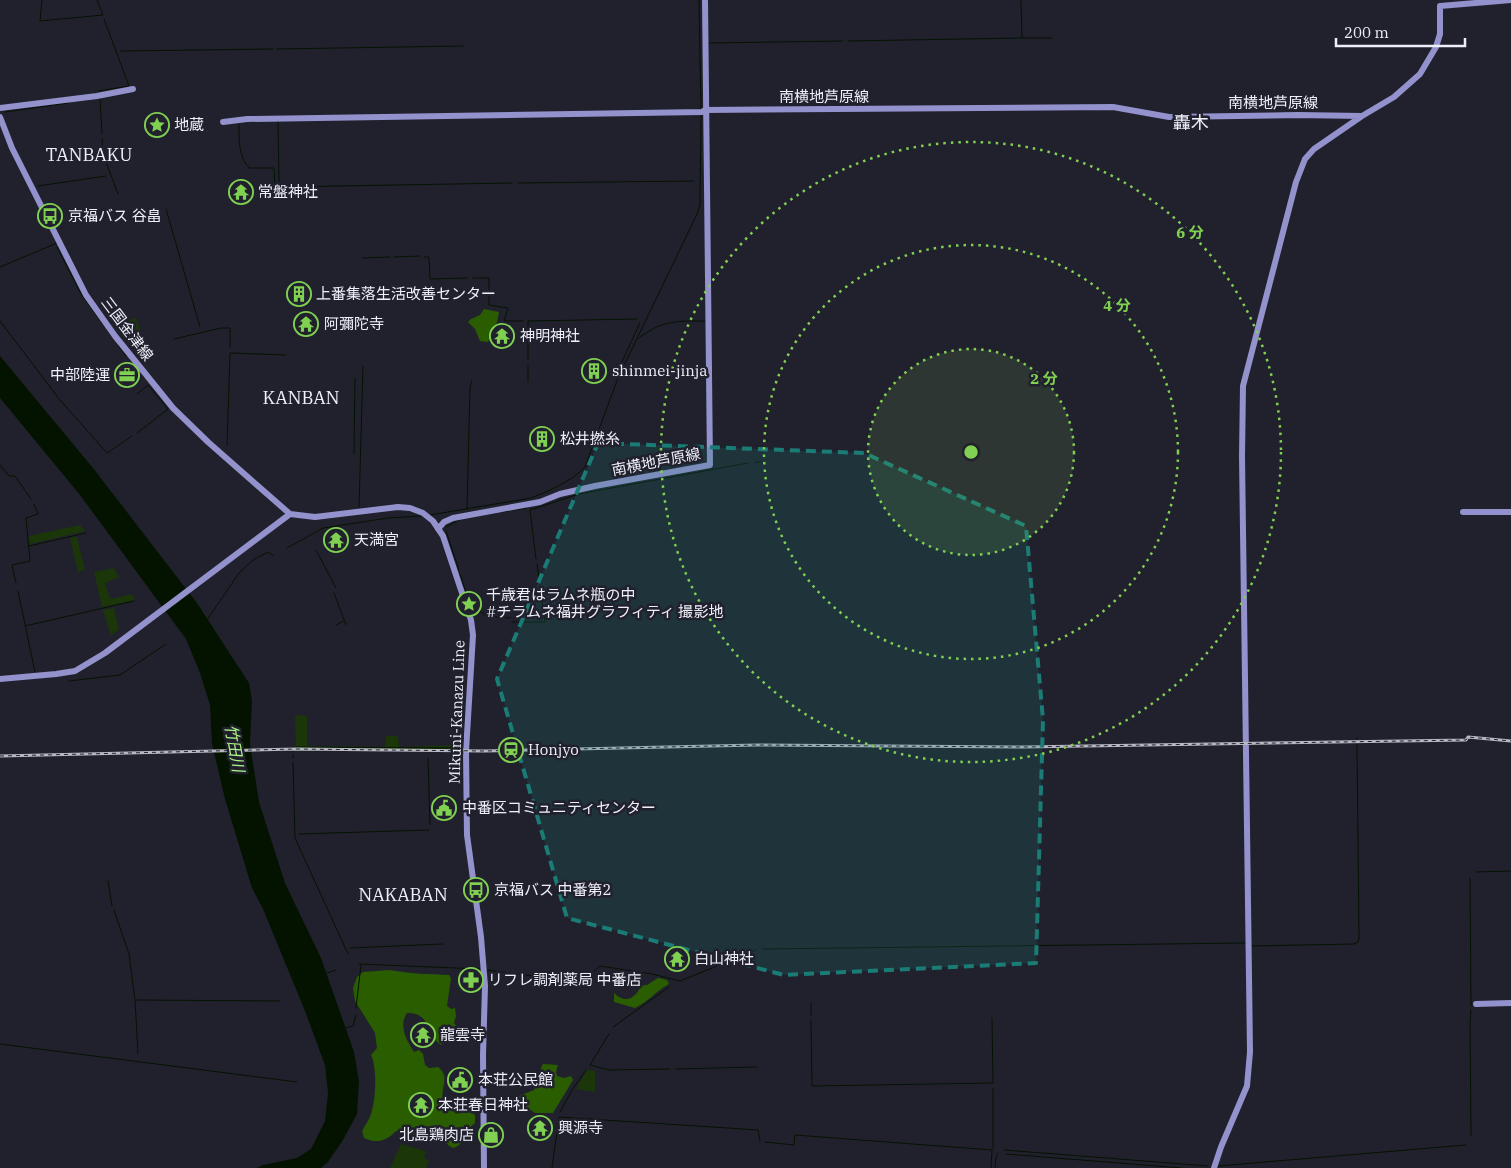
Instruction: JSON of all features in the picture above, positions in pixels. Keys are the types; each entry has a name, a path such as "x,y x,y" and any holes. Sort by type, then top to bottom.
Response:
{"main road":[{"path":"224,122 277,118 701,112 705,0"},
{"path":"1214,1168 1220,1147 1247,1086 1250,1052 1242,456 1244,386 1280,240 1304,159 1314,149 1362,116 1394,97 1420,74 1436,47 1440,34 1439,3 1511,0"},
{"path":"0,108 97,96 133,89"},
{"name":"南横地芦原線","path":"438,529 444,522 453,518 540,502 560,494 595,486 710,464 701,112 1113,107 1170,117 1362,116"},
{"name":"三国金津線","path":"0,117 12,148 70,266 86,295 115,336 173,408 290,514"},
{"name":"Mikuni-Kanazu Line","path":"290,514 315,517 387,508 410,508 423,513 433,521 443,536 470,620 473,635 466,751 467,836 484,970 484,1168"},
{"path":"1463,512 1511,512"},
{"path":"0,679 75,671 105,653 290,514"},
{"path":"1476,1004 1511,1003"}],"highlighted area":[{"path":"598,443 864,453 1026,526 1043,720 1036,963 784,975 567,918 497,679"}],"green space":[{"path":"484,309 499,312 497,322 488,342 480,341 475,329 468,322 480,315"},
{"path":"136,318 145,343 132,347 114,324"},
{"path":"80,525 85,531 30,544 29,536"},
{"path":"77,537 85,570 78,572 70,538"},
{"path":"114,568 119,577 105,583 110,599 132,594 135,600 102,607 94,572"},
{"path":"114,608 119,629 111,636 103,610"},
{"path":"295,715 307,716 307,746 385,747 386,736 398,736 399,747 462,745 462,749 296,751"},
{"path":"390,970 449,975 451,978 447,1006 451,1009 455,1008 456,1016 454,1023 457,1027 449,1032 441,1045 432,1035 421,1016 407,1013 404,1018 403,1028 414,1052 419,1050 423,1054 425,1065 429,1068 438,1067 442,1071 444,1075 442,1092 444,1101 475,1115 475,1123 469,1128 467,1139 454,1148 442,1139 438,1138 425,1142 396,1131 389,1137 377,1141 364,1138 362,1131 371,1113 375,1090 375,1074 371,1055 377,1048 375,1033 355,1001 353,988 357,977 363,972"},
{"path":"658,978 667,980 669,984 640,1006 635,1008 614,1002 614,993 622,998 629,999 636,994 641,986 647,985"},
{"path":"543,1064 558,1065 557,1076 564,1078 571,1076 573,1080 553,1113 535,1113 526,1107 525,1110 517,1109 514,1102 516,1097 534,1090 542,1079 541,1068"},
{"path":"587,1070 595,1071 595,1092 576,1089"},
{"path":"401,1144 426,1151 424,1158 429,1160 426,1168 390,1168"}],"water":[{"name":"竹田川","path":"0,356 93,468 197,603 249,683 252,701 250,744 259,802 285,883 321,958 354,1052 359,1081 357,1114 343,1140 328,1162 321,1168 257,1168 297,1158 311,1149 325,1121 328,1093 325,1065 263,909 252,888 225,799 212,744 210,705 200,673 186,639 80,495 0,398"}],"waterway":[{"path":"42,0 40,21 103,15 97,0"},
{"path":"699,0 701,109"},
{"path":"1021,0 1022,38 1052,38"},
{"path":"98,91 129,86 104,19"},
{"path":"848,41 1022,38"},
{"path":"709,43 843,41"},
{"path":"277,49 463,46"},
{"path":"121,51 273,49"},
{"path":"100,98 102,134"},
{"path":"5,112 68,103"},
{"path":"430,515 531,498 567,481 585,467 618,378 698,212 700,204 701,116"},
{"path":"278,121 279,182"},
{"path":"239,124 240,147 245,163 249,168 274,168 275,187"},
{"path":"102,139 103,154 118,194"},
{"path":"38,186 106,176"},
{"path":"518,183 694,181"},
{"path":"279,187 512,183"},
{"path":"279,191 279,200"},
{"path":"166,209 200,327"},
{"path":"0,267 57,243"},
{"path":"57,247 81,294 103,324"},
{"path":"394,257 420,256"},
{"path":"363,258 390,257"},
{"path":"424,257 429,257 430,279 467,278"},
{"path":"473,278 489,278 489,305 508,308 504,321 523,321"},
{"path":"528,360 528,321 637,319"},
{"path":"0,321 60,400 107,453 132,436"},
{"path":"639,338 655,328 670,323 705,321"},
{"path":"619,368 640,323"},
{"path":"174,339 221,328 230,328 230,347"},
{"path":"118,345 126,356"},
{"path":"227,446 230,353 285,355"},
{"path":"528,365 528,382"},
{"path":"359,508 363,366"},
{"path":"354,454 355,378"},
{"path":"467,509 470,387 472,380"},
{"path":"137,394 148,385 168,409 137,433"},
{"path":"755,462 760,462"},
{"path":"536,559 530,510 579,494 748,463"},
{"path":"0,465 9,476 15,476 31,499"},
{"path":"16,583 12,565 30,561 26,518 38,514 34,504"},
{"path":"502,512 526,508"},
{"path":"287,548 323,528 388,518 421,516"},
{"path":"446,527 459,520"},
{"path":"446,531 459,570"},
{"path":"29,546 86,533"},
{"path":"316,550 336,588"},
{"path":"207,620 239,573 253,560 268,552 274,556"},
{"path":"512,622 545,622 537,564"},
{"path":"460,574 470,605"},
{"path":"18,591 35,672"},
{"path":"334,593 346,625"},
{"path":"25,626 134,601"},
{"path":"473,607 487,616 510,618"},
{"path":"336,625 344,621"},
{"path":"69,681 120,675 166,644"},
{"path":"1252,946 1354,944 1358,942 1357,744"},
{"path":"293,747 293,752"},
{"path":"296,747 462,748"},
{"path":"428,758 430,825"},
{"path":"293,762 295,838 348,954"},
{"path":"299,834 429,830"},
{"path":"1476,872 1511,871"},
{"path":"1470,878 1471,1006"},
{"path":"108,881 112,906"},
{"path":"114,910 129,954 135,1000 138,1054"},
{"path":"763,949 1245,943"},
{"path":"350,948 443,944"},
{"path":"487,970 549,978 557,982 570,984 582,980 600,966 652,974 680,981 756,950"},
{"path":"359,964 480,969"},
{"path":"356,1008 361,965"},
{"path":"327,973 336,970"},
{"path":"613,1027 669,987"},
{"path":"136,1000 280,1001"},
{"path":"811,1003 811,1015"},
{"path":"1471,1010 1471,1136"},
{"path":"346,1028 353,1026 356,1015"},
{"path":"811,1020 812,1086 993,1083 992,1018"},
{"path":"609,1034 590,1065 609,1070 670,1069"},
{"path":"0,1044 297,1082"},
{"path":"676,1069 757,1067"},
{"path":"560,1112 586,1070"},
{"path":"993,1089 993,1149"},
{"path":"552,1168 559,1117 758,1130 760,1141"},
{"path":"765,1142 794,1145 795,1135 992,1150 991,1168"},
{"path":"1218,1166 1466,1145"},
{"path":"1004,1150 1208,1166"},
{"path":"995,1168 998,1153"},
{"path":"1006,1154 1182,1168"}],"railway":[{"path":"0,756 296,749 484,751 757,745 1023,747 1466,740 1468,737 1511,741"}],"place":[{"name":"地蔵","path":"157,125"},
{"name":"常盤神社","path":"241,192"},
{"name":"京福バス 谷畠","path":"50,216"},
{"name":"上番集落生活改善センター","path":"299,294"},
{"name":"阿彌陀寺","path":"306,324"},
{"name":"神明神社","path":"502,336"},
{"name":"shinmei-jinja","path":"594,371"},
{"name":"中部陸運","path":"127,375"},
{"name":"松井撚糸","path":"542,439"},
{"name":"天満宮","path":"336,540"},
{"name":"千歳君はラムネ瓶の中 #チラムネ福井グラフィティ 撮影地","path":"469,604"},
{"name":"Honjyo","path":"511,750"},
{"name":"中番区コミュニティセンター","path":"444,808"},
{"name":"京福バス 中番第2","path":"476,890"},
{"name":"白山神社","path":"677,959"},
{"name":"リフレ調剤薬局 中番店","path":"471,980"},
{"name":"龍雲寺","path":"423,1035"},
{"name":"本荘公民館","path":"460,1080"},
{"name":"本荘春日神社","path":"421,1105"},
{"name":"興源寺","path":"540,1128"},
{"name":"北島鶏肉店","path":"491,1135"}],"district":[{"name":"轟木","path":"1191,123"},
{"name":"TANBAKU","path":"89,155"},
{"name":"KANBAN","path":"301,398"},
{"name":"NAKABAN","path":"403,895"}]}
